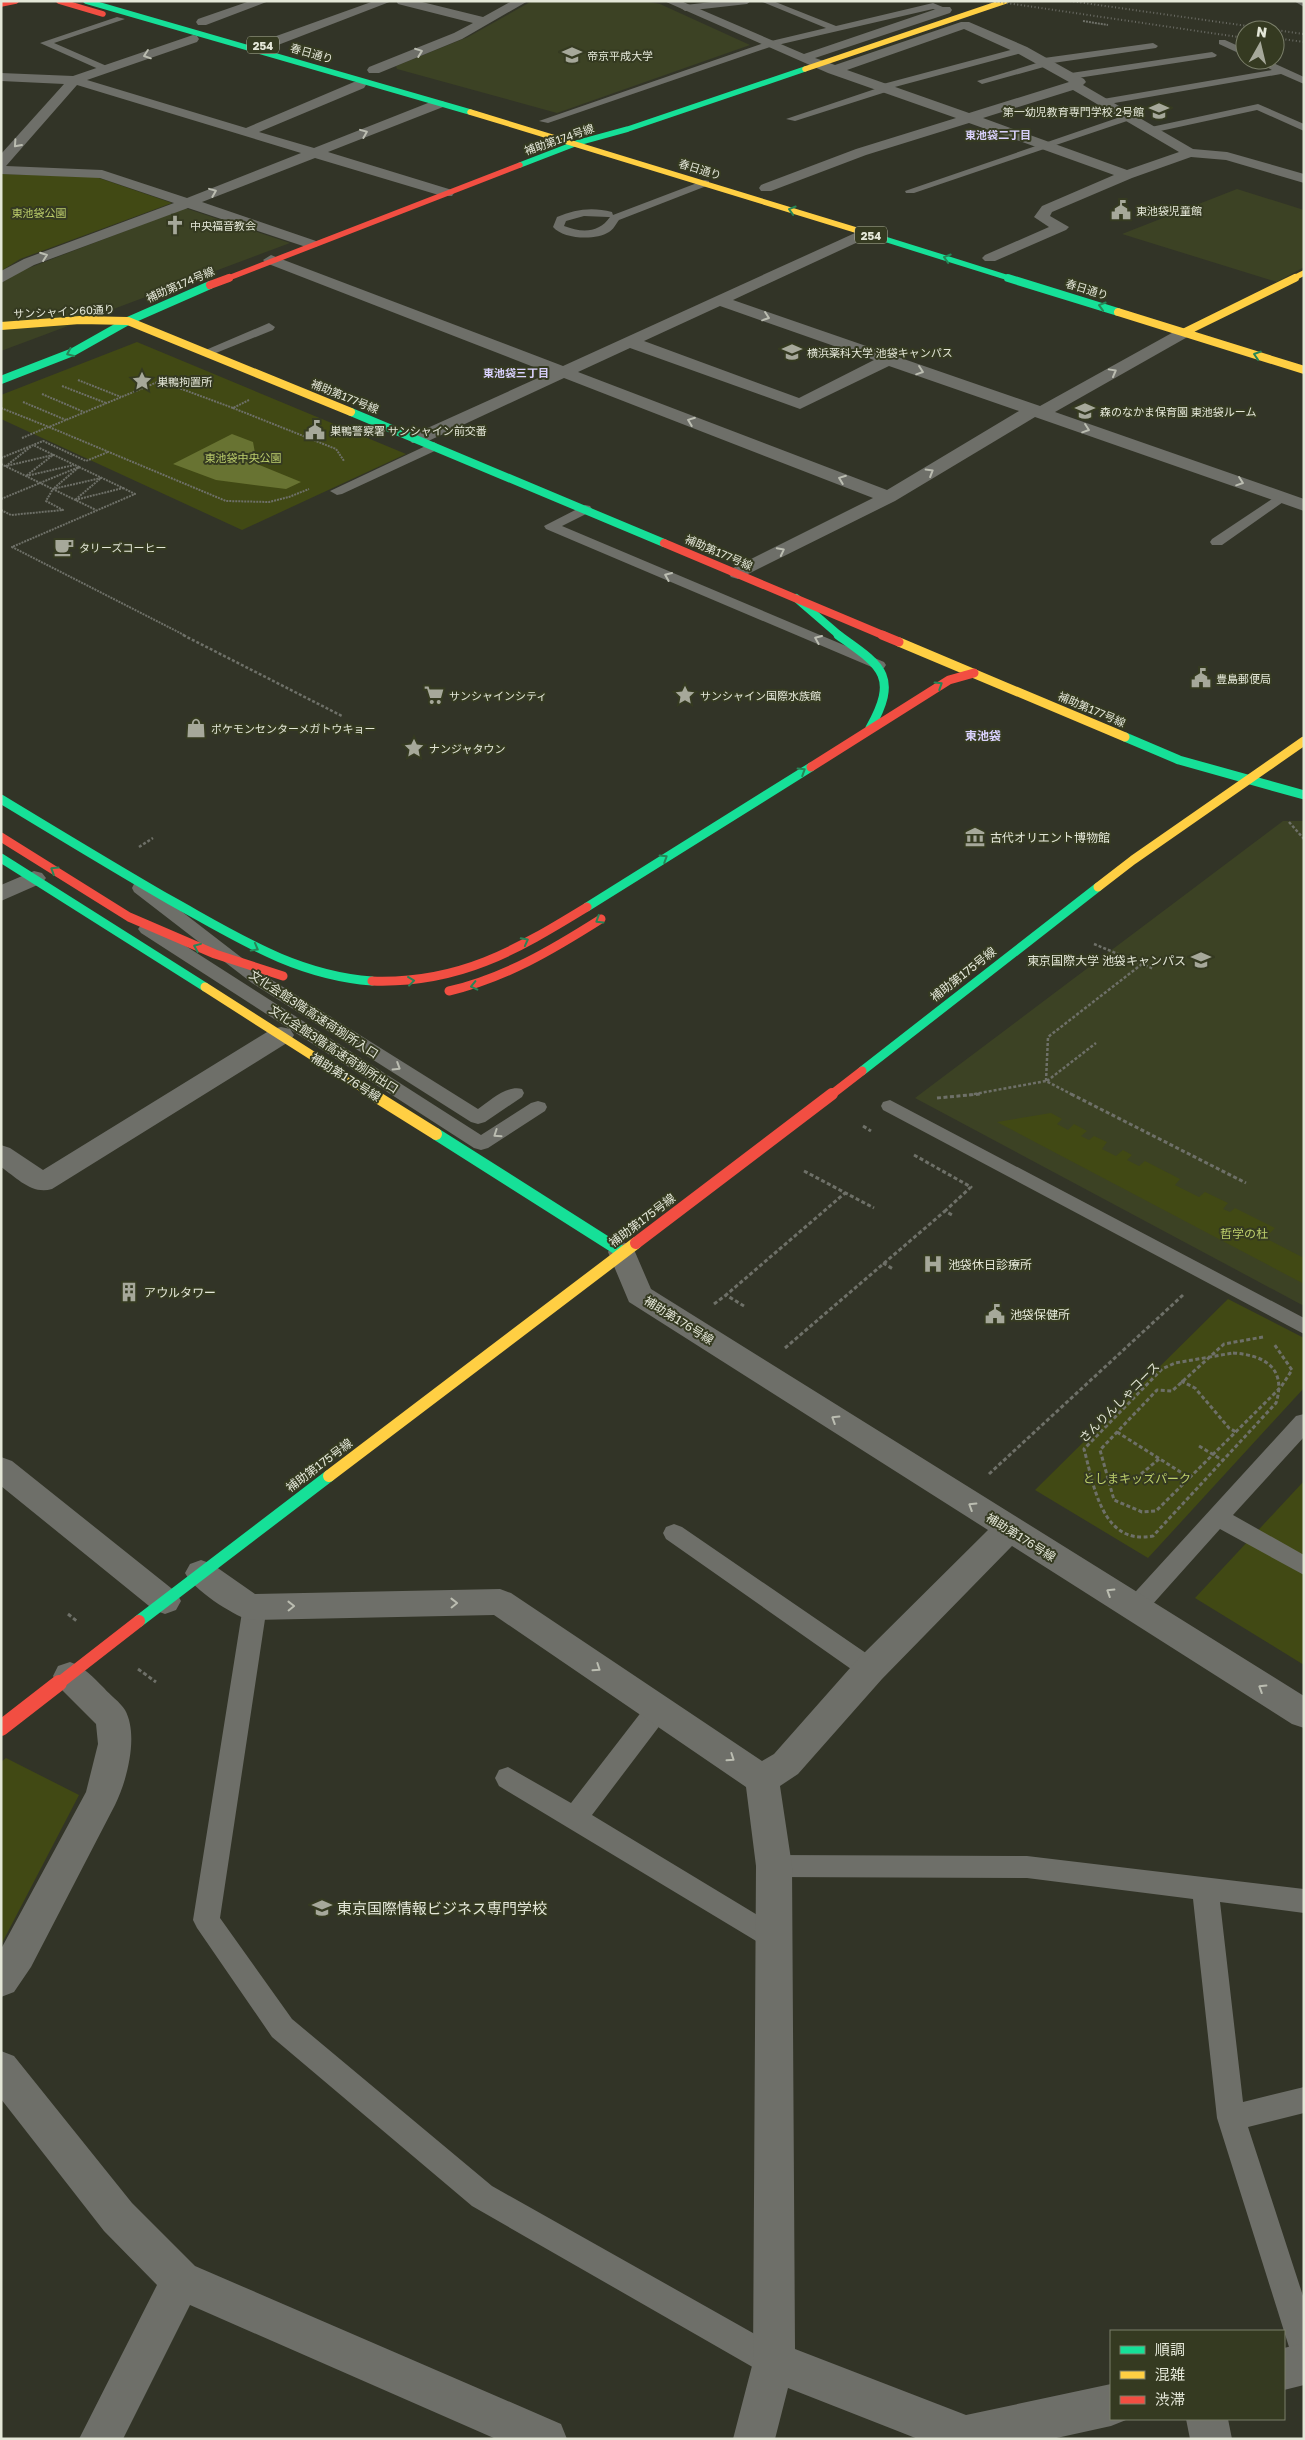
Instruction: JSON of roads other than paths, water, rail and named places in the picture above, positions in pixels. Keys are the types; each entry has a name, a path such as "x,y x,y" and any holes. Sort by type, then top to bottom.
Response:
{"main road":[{"path":"1,4 16,1"},
{"path":"58,1 120,19 194,28 225,28"},
{"name":"春日通り","path":"86,1 194,28 448,98 577,143 866,233 1184,325 1304,370"},
{"name":"春日通り","path":"101,1 448,98 483,103"},
{"path":"130,1 149,7"},
{"name":"補助第174号線","path":"1,380 73,352 159,305 311,244 577,143 602,137 1006,1"},
{"path":"194,28 360,86 448,98"},
{"path":"269,40 291,47"},
{"path":"369,68 390,74"},
{"path":"540,120 563,126"},
{"path":"578,130 626,144"},
{"path":"761,186 785,194"},
{"path":"985,257 1008,264"},
{"path":"1201,324 1304,273"},
{"name":"サンシャイン60通り","path":"1,326 98,320 128,321"},
{"name":"補助第174号線","path":"74,339 128,321"},
{"name":"補助第177号線","path":"128,321 418,439 1180,760 1304,795"},
{"name":"春日通り","path":"1184,325 1201,324 1216,329"},
{"path":"796,598 879,665 884,679 886,695 882,709 870,728"},
{"path":"960,691 967,686 974,673"},
{"path":"1,799 121,872 264,953 298,967 325,975 357,981 407,982 442,976 482,964 579,912 948,680 974,673"},
{"name":"補助第175号線","path":"1,1728 201,1572 852,1079 1133,860 1304,741"},
{"path":"1,837 129,917 215,954 291,978"},
{"name":"補助第176号線","path":"1,858 622,1252"},
{"path":"438,992 489,982 520,970 612,912"}],"street":[{"path":"1,163 74,80 106,69 194,28 263,1"},
{"path":"269,40 386,1"},
{"path":"402,1 486,22"},
{"path":"369,68 458,36 522,1"},
{"path":"670,1 819,65 1127,175"},
{"path":"803,58 946,10"},
{"path":"833,70 965,25 1046,62 1103,102 1190,153"},
{"path":"1,78 74,80 447,193"},
{"path":"761,186 967,118 1072,80"},
{"path":"247,132 360,86"},
{"path":"1,278 29,262 187,203 448,98"},
{"path":"985,257 1060,227 1041,217 1047,209 1127,175 1190,153 1227,156 1304,179"},
{"path":"1,170 102,174 311,244"},
{"path":"418,439 866,233"},
{"path":"271,260 888,497"},
{"path":"720,301 1304,505"},
{"path":"738,573 888,497 1184,325"},
{"path":"630,342 800,404 888,360"},
{"path":"1,894 34,878"},
{"path":"1,1154 42,1183 281,1035"},
{"name":"補助第176号線","path":"622,1252 639,1295 1304,1714"},
{"path":"1,1470 164,1601"},
{"path":"762,1779 786,1764 870,1669 1009,1529"},
{"path":"201,1572 249,1607 500,1602 762,1779 774,1866 774,2362 754,2439"},
{"path":"1,1980 18,1955 103,1794 115,1744 112,1718 70,1676"},
{"path":"1,2069 118,2217 181,2280 546,2439"},
{"path":"100,2439 181,2280"},
{"path":"774,2362 966,2436 1110,2405"},
{"path":"1285,2369 1304,2364"},
{"path":"1207,2420 1211,2439"}],"lane":[{"path":"685,8 747,1"},
{"path":"764,1 833,28"},
{"path":"1298,1 1304,4"},
{"path":"540,120 770,44 933,6 946,10"},
{"path":"106,69 44,43 120,19"},
{"path":"1222,42 1235,48"},
{"path":"982,81 1046,62 1153,46"},
{"path":"791,120 886,89 886,86 1022,50"},
{"path":"1072,80 1212,55"},
{"path":"1103,102 1282,71 1304,81"},
{"path":"1151,130 1258,108 1304,128"},
{"path":"910,191 1129,117"},
{"path":"608,214 593,212 568,216 560,219 558,227 579,233 600,232 609,226 615,218 705,183"},
{"path":"207,352 269,327"},
{"path":"337,491 434,446"},
{"path":"1216,542 1281,497"},
{"path":"584,509 551,526 879,665"},
{"name":"文化会館3階高速荷捌所入口","path":"121,872 258,979 478,1118 515,1093"},
{"name":"文化会館3階高速荷捌所出口","path":"129,917 481,1144 538,1107"},
{"path":"890,1106 1304,1327"},
{"path":"1135,1608 1304,1422"},
{"path":"1218,1517 1304,1566"},
{"path":"674,1533 870,1669"},
{"path":"255,1606 206,1920 282,2028 482,2196 774,2362"},
{"path":"575,1818 658,1709"},
{"path":"508,1778 775,1939"},
{"path":"774,1866 1027,1867 1304,1901"},
{"path":"1205,1889 1231,2118 1304,2347"},
{"path":"1231,2118 1304,2100"}],"railway":[{"path":"993,1 1235,37"},
{"path":"1070,1 1304,34"},
{"path":"1285,39 1304,42"}],"place":[{"name":"帝京平成大学","path":"572,55"},
{"name":"第一幼児教育専門学校 2号館","path":"1159,111"},
{"name":"東池袋児童館","path":"1121,210"},
{"name":"中央福音教会","path":"175,225"},
{"name":"横浜薬科大学 池袋キャンパス","path":"792,352"},
{"name":"巣鴨拘置所","path":"142,381"},
{"name":"森のなかま保育園 東池袋ルーム","path":"1085,411"},
{"name":"巣鴨警察署 サンシャイン前交番","path":"315,430"},
{"name":"タリーズコーヒー","path":"64,547"},
{"name":"豊島郵便局","path":"1201,678"},
{"name":"サンシャインシティ","path":"434,695"},
{"name":"サンシャイン国際水族館","path":"685,695"},
{"name":"ポケモンセンターメガトウキョー","path":"196,728"},
{"name":"ナンジャタウン","path":"414,748"},
{"name":"古代オリエント博物館","path":"975,837"},
{"name":"東京国際大学 池袋キャンパス","path":"1201,960"},
{"name":"池袋休日診療所","path":"933,1264"},
{"name":"アウルタワー","path":"129,1292"},
{"name":"池袋保健所","path":"995,1314"},
{"name":"東京国際情報ビジネス専門学校","path":"322,1908"}],"district":[{"name":"東池袋二丁目","path":"998,134"},
{"name":"東池袋三丁目","path":"516,372"},
{"name":"東池袋","path":"983,735"}],"park label":[{"name":"東池袋公園","path":"39,212"},
{"name":"東池袋中央公園","path":"243,457"},
{"name":"哲学の杜","path":"1244,1233"},
{"name":"としまキッズパーク","path":"1137,1478"}]}
